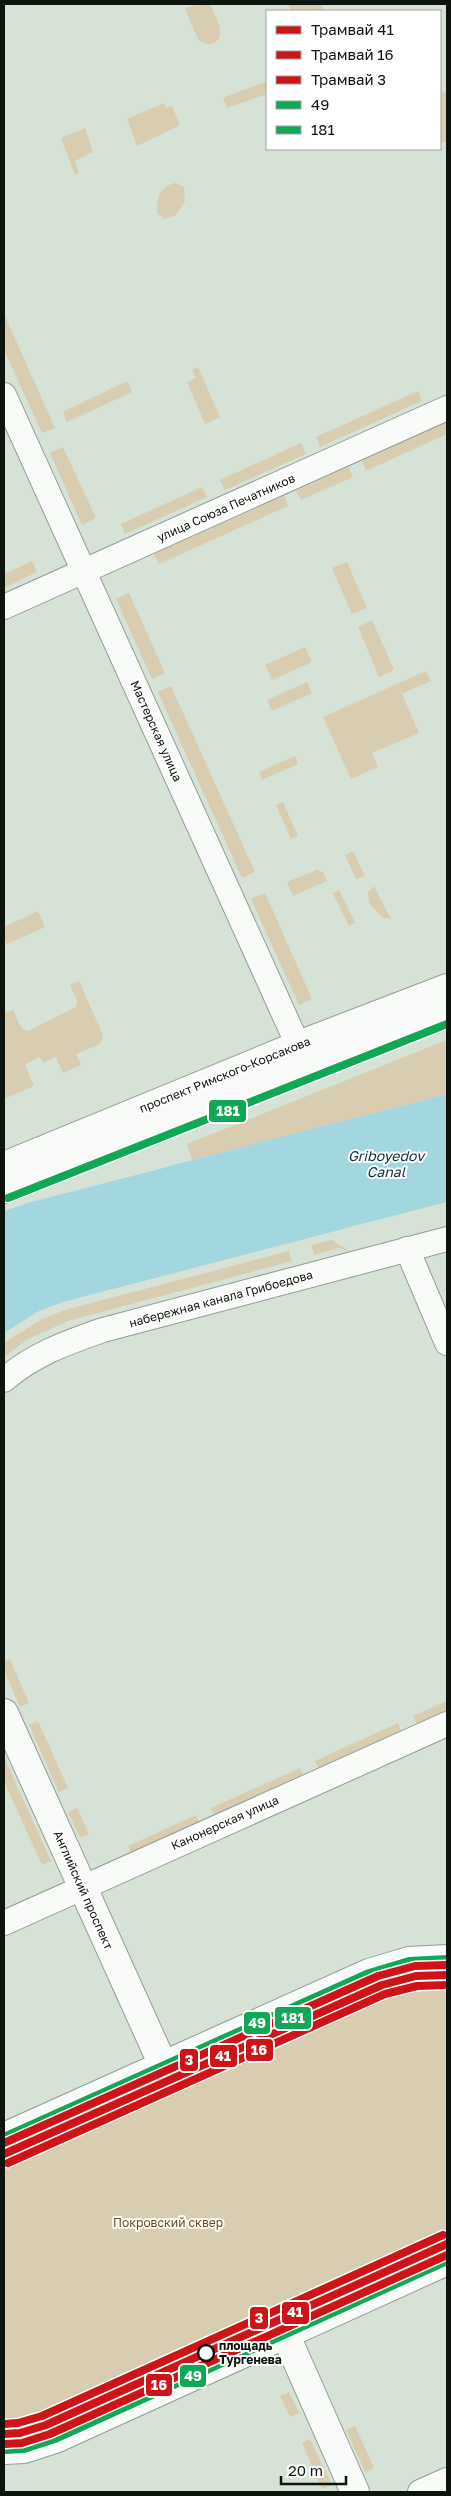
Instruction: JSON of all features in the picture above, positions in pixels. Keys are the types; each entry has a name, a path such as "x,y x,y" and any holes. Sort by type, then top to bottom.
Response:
{"street":[{"name":"Мастерская улица","path":"4,395 303,1056"},
{"name":"улица Союза Печатников","path":"4,608 447,408"},
{"name":"проспект Римского-Корсакова","path":"4,1189 303,1056 447,988"},
{"name":"проспект Римского-Корсакова","path":"4,1166 303,1056 447,1013"},
{"name":"набережная канала Грибоедова","path":"4,1380 39,1354 86,1336 447,1239"},
{"path":"407,1249 447,1343"},
{"name":"Английский проспект","path":"4,1713 163,2065"},
{"name":"Канонерская улица","path":"4,1923 447,1724"},
{"path":"4,2137 369,1973 409,1961 447,1959"},
{"path":"4,2450 24,2449 56,2439 286,2336 447,2261"},
{"path":"286,2336 356,2492"},
{"path":"420,2492 447,2480"}],"green space":[{"path":"197,4 210,4 220,27 220,37 214,43 205,44 199,41 185,9"},
{"path":"288,4 321,4 324,10 291,10"},
{"path":"266,81 266,94 227,108 223,98"},
{"path":"447,90 447,141 441,144 441,93"},
{"path":"164,103 166,108 172,106 180,125 137,146 127,119"},
{"path":"85,128 93,152 75,161 79,173 75,175 61,138"},
{"path":"175,183 184,187 185,201 176,215 165,219 158,214 158,199 166,187"},
{"path":"4,314 55,428 42,433 4,350"},
{"path":"198,367 220,417 205,424 187,382 196,378 192,370"},
{"path":"127,381 132,392 67,422 63,412"},
{"path":"418,391 422,401 320,447 316,437"},
{"path":"447,422 447,434 366,471 362,461"},
{"path":"301,443 306,454 225,490 220,480"},
{"path":"63,447 96,518 82,525 50,453"},
{"path":"349,467 353,477 301,500 296,491"},
{"path":"202,487 207,497 125,534 121,524"},
{"path":"284,496 288,506 159,564 154,554"},
{"path":"32,561 37,572 4,588 4,574"},
{"path":"347,562 367,608 352,614 332,568"},
{"path":"129,593 165,673 152,679 116,599"},
{"path":"372,620 394,670 379,677 358,627"},
{"path":"305,647 312,662 272,680 265,665"},
{"path":"426,671 431,681 402,694 419,733 372,753 378,767 351,779 323,717"},
{"path":"307,682 312,693 272,711 267,700"},
{"path":"171,686 255,872 242,878 158,692"},
{"path":"295,756 298,764 262,780 259,772"},
{"path":"283,802 298,836 291,839 276,805"},
{"path":"353,851 365,876 356,879 345,855"},
{"path":"317,870 323,872 327,881 293,896 287,882"},
{"path":"374,886 391,919 383,918 369,903 368,892"},
{"path":"339,890 355,923 349,926 333,893"},
{"path":"265,893 312,999 299,1005 251,899"},
{"path":"38,911 45,927 7,944 4,937 4,927"},
{"path":"79,981 103,1035 100,1044 76,1054 81,1065 63,1073 56,1057 43,1063 40,1057 25,1064 34,1086 4,1099 4,1013 13,1010 20,1026 26,1031 30,1030 76,1007 77,1000 70,985"},
{"path":"447,1040 447,1094 192,1160 187,1144"},
{"path":"332,1240 351,1252 339,1248 314,1255 311,1245"},
{"path":"289,1251 292,1261 68,1321 28,1339 4,1357 4,1344 7,1341 42,1319 65,1310"},
{"path":"10,1659 29,1703 20,1707 4,1670 4,1662"},
{"path":"447,1701 447,1710 417,1724 413,1716"},
{"path":"38,1721 68,1788 59,1792 29,1725"},
{"path":"398,1723 401,1731 318,1768 315,1761"},
{"path":"4,1757 51,1861 42,1865 4,1781"},
{"path":"300,1768 303,1775 214,1815 211,1808"},
{"path":"77,1808 89,1834 80,1838 68,1812"},
{"path":"196,1815 199,1822 131,1852 128,1846"},
{"name":"Покровский сквер","path":"447,1983 447,2234 41,2415 4,2425 4,2163 124,2107 390,1990 417,1984"},
{"path":"289,2392 299,2413 290,2417 280,2396"},
{"path":"355,2426 374,2468 365,2472 346,2430"},
{"path":"310,2439 332,2485 322,2489 302,2443"}],"water":[{"name":"Griboyedov Canal","path":"447,1094 447,1202 63,1302 39,1311 4,1333 4,1211 31,1202"}],"pier":[{"path":"166,1164 167,1167 62,1194 62,1192"},
{"path":"445,1203 446,1205 347,1231 346,1228"}],"tram line":[{"name":"3","path":"4,2143 378,1976 415,1966 447,1965"},
{"name":"41","path":"4,2154 382,1985 416,1976 447,1975"},
{"name":"16","path":"8,2163 385,1994 417,1986 447,1985"},
{"name":"3","path":"4,2424 18,2423 42,2416 443,2235"},
{"name":"41","path":"4,2434 20,2433 46,2425 447,2244"},
{"name":"16","path":"5,2444 22,2443 50,2434 447,2255"}],"transit line":[{"name":"181","path":"8,1198 447,1024"},
{"name":"49","path":"4,2137 369,1973 409,1961 447,1959"},
{"name":"181","path":"8,2146 373,1982 411,1971 447,1969"},
{"name":"49","path":"4,2450 24,2449 55,2439 447,2261"}],"place":[{"name":"площадь Тургенева","path":"206,2353"}]}
